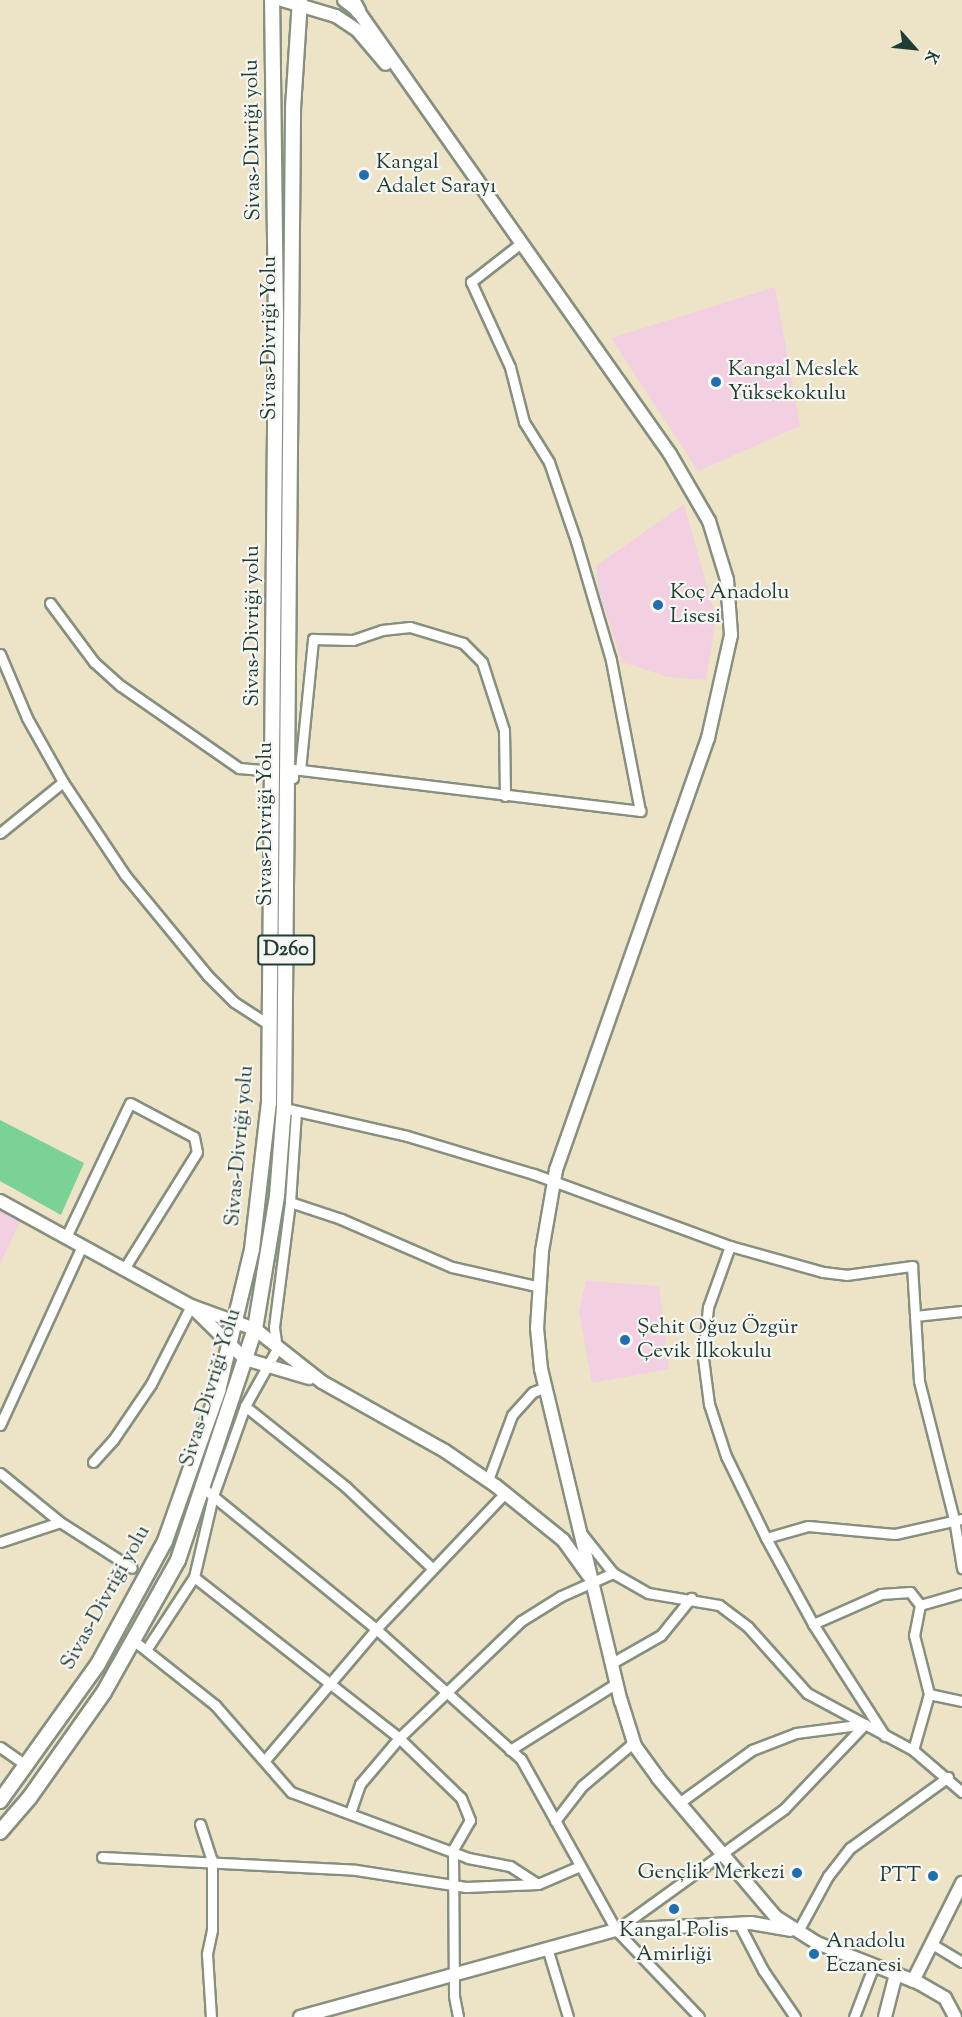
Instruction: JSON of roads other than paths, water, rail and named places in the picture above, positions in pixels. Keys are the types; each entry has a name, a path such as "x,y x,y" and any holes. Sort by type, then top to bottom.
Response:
{"main road":[{"name":"Sivas-Divriği yolu","path":"0,1801 98,1664 165,1541 218,1391 252,1249 268,1115 276,320 272,0"},
{"name":"Sivas-Divriği Yolu","path":"0,1832 30,1797 97,1701 178,1560 255,1329 277,1196 290,1109 293,108 300,4"}],"street":[{"path":"282,0 336,16 358,31 439,127"},
{"path":"345,0 355,6 670,454 709,521 727,580 731,635 708,738 554,1183 540,1287 537,1328 546,1387 612,1663 634,1742 679,1803 776,1917 798,1931 913,1981 945,1998 955,2017"},
{"path":"146,1650 194,1577 213,1496 245,1406 277,1349 274,1327 290,1202 293,769 640,811 611,660 576,541 549,462 524,422 510,367 471,282 521,243"},
{"path":"50,603 94,662 121,686 239,768 273,771"},
{"path":"300,770 313,639 353,640 382,630 410,627 463,643 482,662 504,730 504,796"},
{"path":"0,654 27,718 63,782 125,875 180,947 234,1002 268,1024"},
{"path":"0,832 63,782"},
{"path":"66,1237 130,1103 194,1137 197,1152 124,1269"},
{"path":"290,1109 407,1136 554,1183 730,1246 823,1272 846,1275 912,1266 919,1381 958,1519 962,1568"},
{"path":"0,1201 191,1305 255,1329 277,1349 322,1382 445,1451 488,1480 563,1540 593,1581"},
{"path":"290,1202 341,1219 452,1267 540,1287"},
{"path":"0,1425 82,1246"},
{"path":"730,1246 708,1307 703,1358 709,1404 726,1456 766,1538 813,1624 885,1736"},
{"path":"191,1305 245,1359 322,1382"},
{"path":"93,1462 113,1440 151,1384 191,1305"},
{"path":"915,1316 962,1311"},
{"path":"488,1480 512,1415 533,1392 546,1387"},
{"path":"245,1406 353,1493 432,1568"},
{"path":"0,1473 60,1522 132,1568"},
{"path":"202,1487 376,1629 521,1759 616,1930 699,2017"},
{"path":"265,1760 376,1629 505,1493"},
{"path":"766,1538 808,1526 895,1534 958,1519"},
{"path":"0,1542 60,1522"},
{"path":"582,1534 613,1573 648,1593 691,1598 719,1605 748,1627 807,1693 913,1750 948,1777 962,1792"},
{"path":"350,1812 360,1784 399,1738 521,1621 593,1581 613,1573"},
{"path":"194,1577 399,1738 461,1798 470,1820 453,1849 456,1976 454,1996 458,2017"},
{"path":"813,1624 881,1594 910,1592 920,1605 914,1635 929,1694 913,1750"},
{"path":"920,1605 962,1593"},
{"path":"612,1663 661,1635 691,1598"},
{"path":"133,1640 215,1705 291,1791 453,1849 468,1858 510,1866 538,1884"},
{"path":"510,1750 617,1683"},
{"path":"929,1694 962,1701"},
{"path":"679,1803 752,1750 796,1733 865,1724"},
{"path":"616,1930 784,1809 865,1724"},
{"path":"555,1821 582,1786 634,1742"},
{"path":"0,1747 27,1766"},
{"path":"798,1931 828,1876 850,1848 948,1777"},
{"path":"200,1824 212,1860 212,1930 207,1954 212,2017"},
{"path":"102,1857 212,1860 356,1870 455,1886 538,1884 580,1866"},
{"path":"913,1981 962,1883"},
{"path":"300,2017 548,1951 616,1930 739,1924 798,1931"},
{"path":"739,1924 763,1970 795,2017"},
{"path":"932,1944 962,1962"},
{"path":"548,1951 568,2017"},
{"path":"854,2017 874,1965"},
{"path":"885,2017 896,1974"}],"place":[{"name":"Kangal Adalet Sarayı","path":"364,175"},
{"name":"Kangal Meslek Yüksekokulu","path":"716,382"},
{"name":"Koç Anadolu Lisesi","path":"658,605"},
{"name":"Şehit Oğuz Özgür Çevik İlkokulu","path":"625,1340"},
{"name":"Gençlik Merkezi","path":"797,1873"},
{"name":"PTT","path":"933,1876"},
{"name":"Kangal Polis Amirliği","path":"674,1909"},
{"name":"Anadolu Eczanesi","path":"814,1954"}]}
